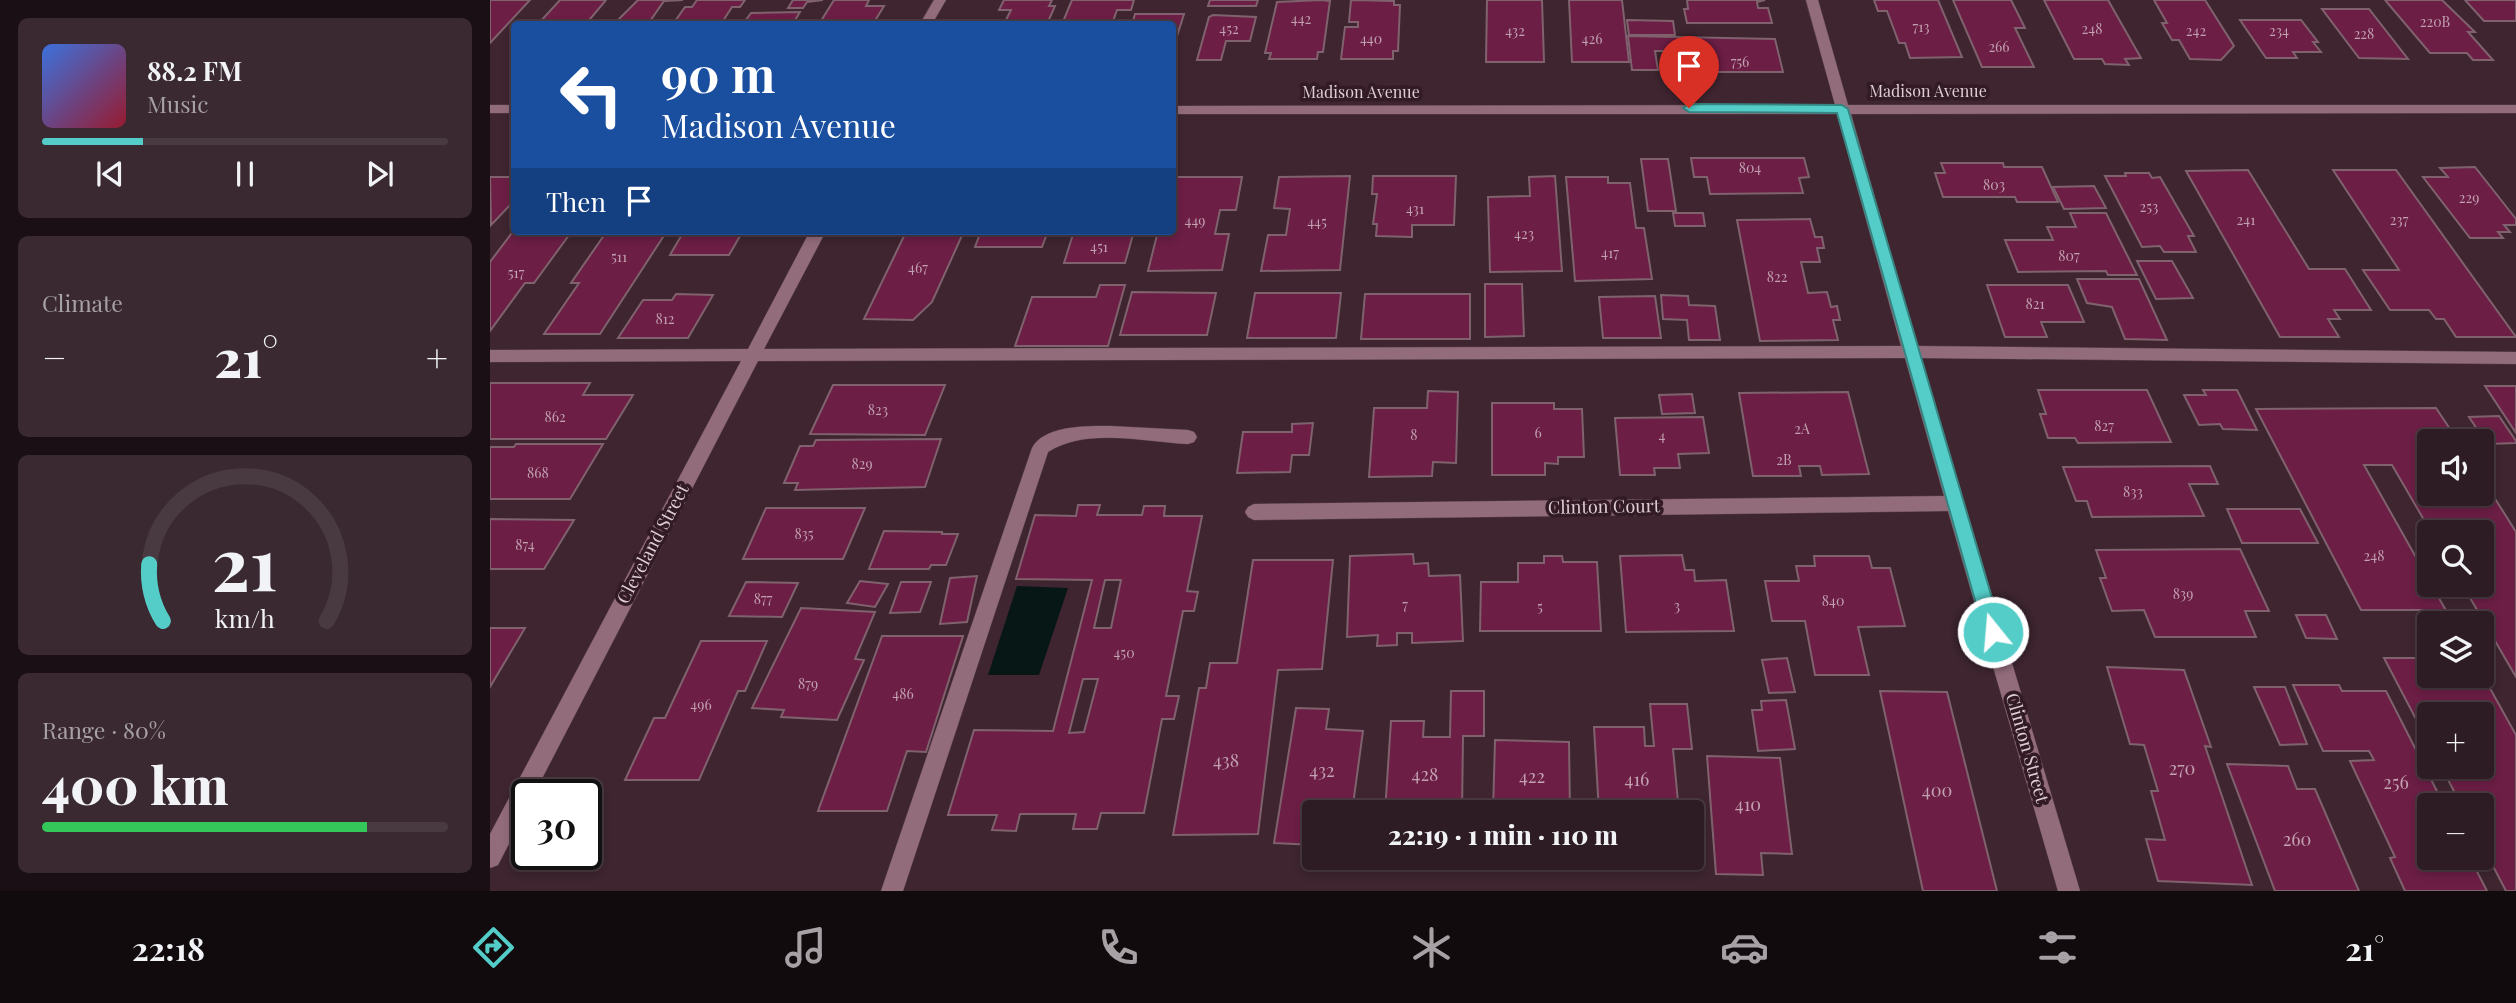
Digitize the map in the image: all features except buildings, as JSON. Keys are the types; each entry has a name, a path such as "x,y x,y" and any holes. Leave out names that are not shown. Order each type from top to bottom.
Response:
{"street":[{"path":"928,21 940,0"},
{"name":"Clinton Street","path":"1812,0 1954,503 2069,891"},
{"path":"490,109 511,109"},
{"name":"Madison Avenue","path":"1176,110 2516,109"},
{"name":"Cleveland Street","path":"490,858 816,235"},
{"path":"490,356 1911,352 2516,358"},
{"path":"892,891 1041,448 1048,441 1071,433 1188,437"},
{"name":"Clinton Court","path":"1254,512 1954,503"}],"shaded area":[{"path":"1017,586 1068,588 1039,675 988,675"}],"route":[{"path":"1689,108 1842,109 1993,632"}]}
